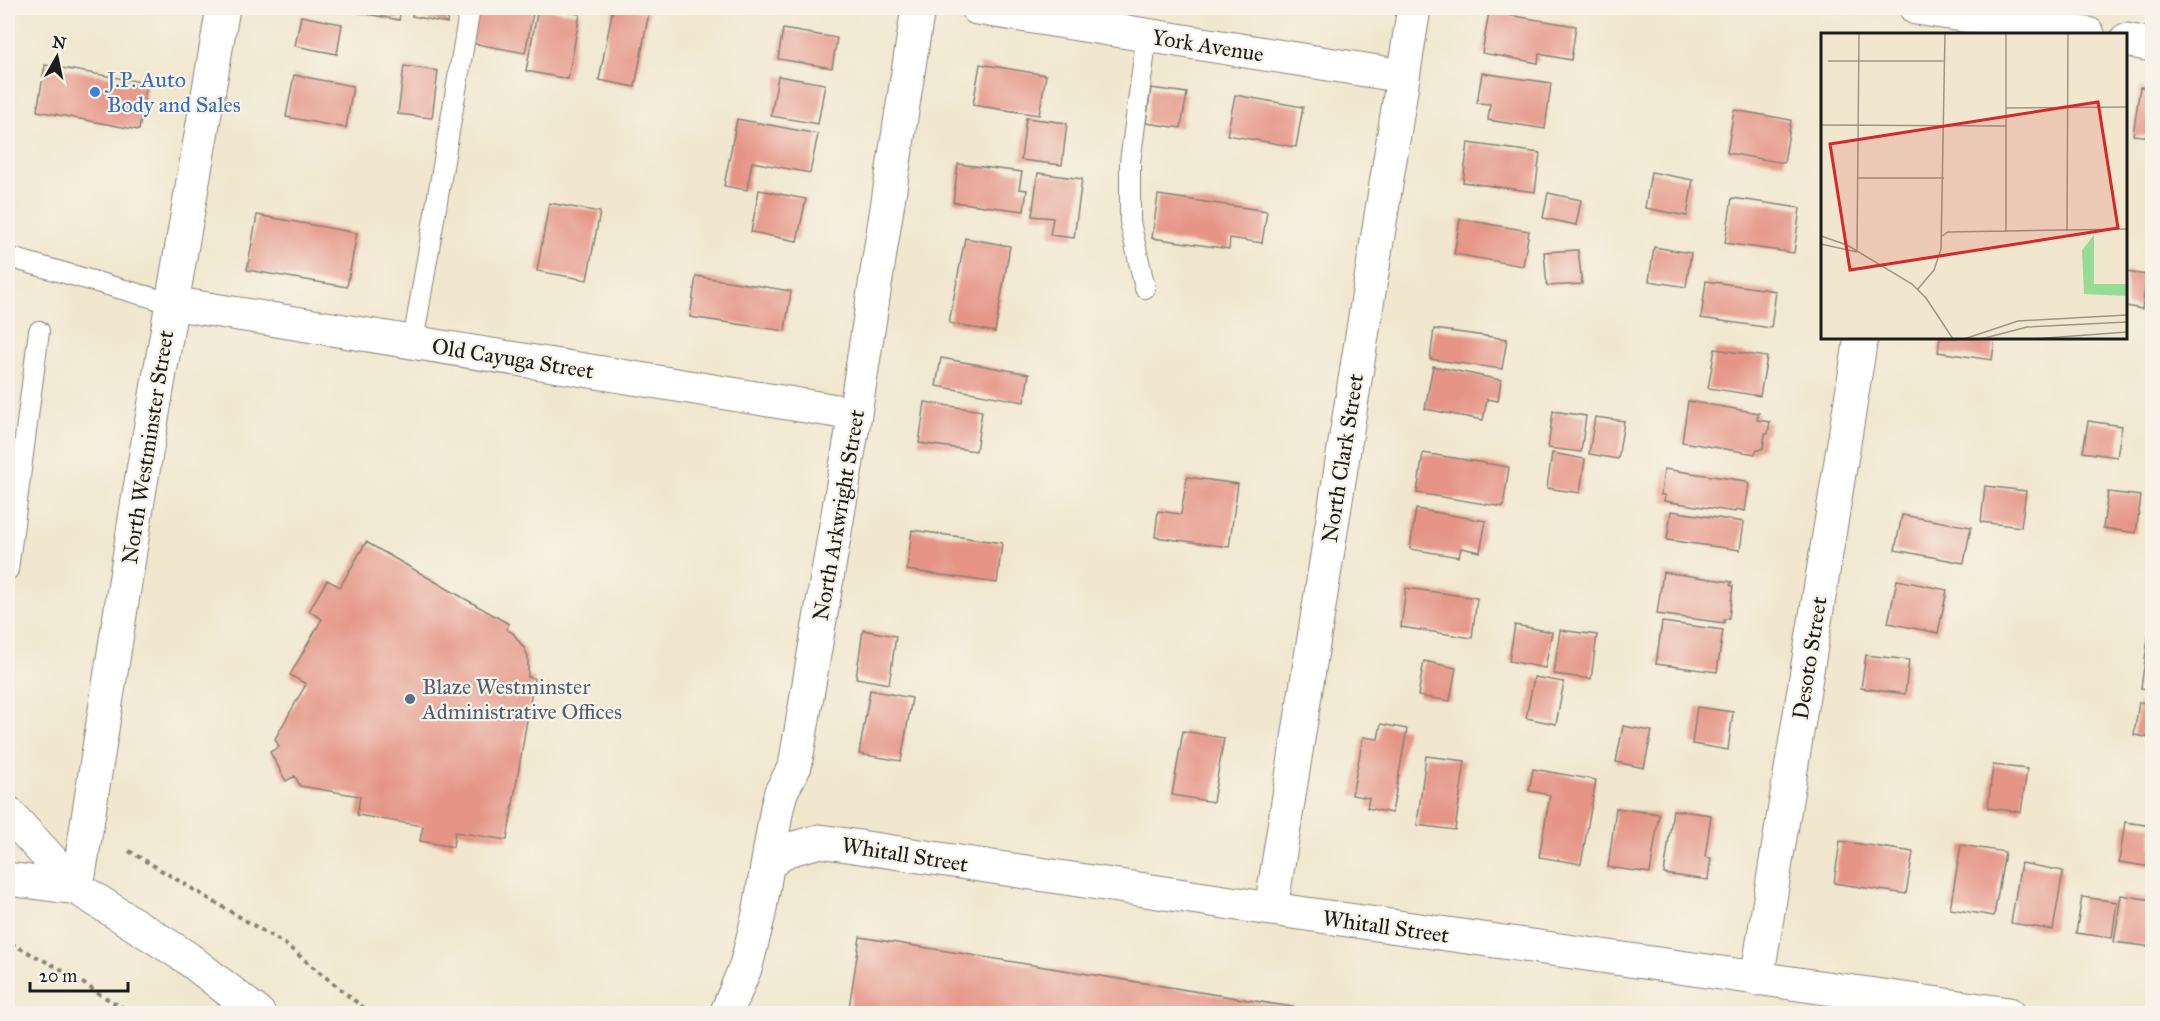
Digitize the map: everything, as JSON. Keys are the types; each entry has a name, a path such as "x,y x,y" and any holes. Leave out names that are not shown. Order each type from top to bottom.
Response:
{"street":[{"name":"North Westminster Street","path":"77,888 171,303 223,8"},
{"name":"North Arkwright Street","path":"726,1014 746,966 759,914 781,792 795,766 855,414 918,8"},
{"name":"York Avenue","path":"977,8 1403,76"},
{"name":"North Clark Street","path":"1271,909 1414,8"},
{"path":"1909,33 1915,8 2081,33"},
{"path":"2127,40 2152,45"},
{"name":"Old Cayuga Street","path":"171,303 855,414"},
{"name":"Desoto Street","path":"1757,978 1861,339"},
{"path":"9,814 77,888 186,957 259,1014"},
{"name":"Whitall Street","path":"768,864 787,850 820,841 1271,909 1997,1013"},
{"path":"8,879 77,888"}],"lane":[{"path":"413,342 470,8"},
{"path":"1145,288 1130,222 1130,162 1147,35"},
{"path":"8,257 171,303"},
{"path":"8,570 39,331"}],"path":[{"path":"129,851 285,944 371,1014"},
{"path":"8,935 12,944 66,972 134,1014"}],"building":[{"path":"336,8 401,8 399,20"},
{"path":"414,8 450,8 447,23 412,16"},
{"path":"477,8 534,8 525,53 471,43"},
{"path":"538,8 580,14 568,79 526,71"},
{"path":"613,8 649,12 635,87 599,80"},
{"path":"1489,12 1576,26 1571,60 1539,54 1538,63 1482,53"},
{"path":"301,16 342,24 337,54 295,46"},
{"path":"783,29 837,38 832,68 778,59"},
{"path":"980,64 1046,75 1039,115 973,105"},
{"path":"45,65 147,83 139,130 37,111"},
{"path":"404,66 438,71 432,118 398,114"},
{"path":"1482,73 1551,83 1545,129 1488,120 1490,104 1477,103"},
{"path":"294,75 353,86 346,128 286,117"},
{"path":"778,76 825,84 818,124 771,116"},
{"path":"2140,87 2152,89 2152,137 2133,135"},
{"path":"1151,88 1187,93 1181,128 1146,123"},
{"path":"1235,95 1303,107 1296,147 1227,135"},
{"path":"1734,110 1791,120 1784,163 1727,153"},
{"path":"1026,118 1067,123 1062,165 1021,160"},
{"path":"737,119 818,134 810,173 752,162 747,190 724,186"},
{"path":"1468,143 1540,153 1535,192 1463,182"},
{"path":"958,164 1022,172 1019,189 1027,190 1024,211 953,202"},
{"path":"1651,172 1693,180 1687,216 1645,208"},
{"path":"1038,173 1082,179 1074,238 1050,235 1053,218 1032,216"},
{"path":"759,190 806,199 797,241 751,232"},
{"path":"1548,193 1581,200 1576,225 1543,218"},
{"path":"1158,195 1267,211 1262,243 1230,238 1229,249 1152,238"},
{"path":"1732,198 1800,208 1794,253 1725,243"},
{"path":"549,203 600,212 587,280 537,271"},
{"path":"257,215 357,233 347,287 247,270"},
{"path":"1460,219 1529,231 1523,266 1454,254"},
{"path":"965,238 1010,246 995,332 949,323"},
{"path":"1654,247 1691,253 1686,287 1649,281"},
{"path":"1578,250 1582,284 1547,286 1544,252"},
{"path":"2127,272 2147,275 2142,309 2127,306"},
{"path":"696,276 791,291 785,331 690,317"},
{"path":"1706,281 1776,291 1771,328 1701,318"},
{"path":"1434,329 1507,339 1502,369 1430,359"},
{"path":"1940,339 1995,339 1992,360 1938,352"},
{"path":"1715,349 1767,357 1760,396 1708,388"},
{"path":"941,358 1029,374 1024,402 936,386"},
{"path":"1433,366 1501,380 1498,401 1487,399 1483,420 1425,409"},
{"path":"1688,401 1759,413 1757,420 1770,422 1763,448 1755,454 1682,442"},
{"path":"925,402 982,411 976,451 919,443"},
{"path":"1553,411 1586,416 1581,452 1548,448"},
{"path":"1595,417 1624,421 1618,459 1589,454"},
{"path":"2088,421 2122,426 2117,457 2083,452"},
{"path":"1423,453 1509,467 1503,507 1417,493"},
{"path":"1552,453 1585,459 1580,493 1547,488"},
{"path":"1664,469 1746,481 1749,485 1745,511 1736,509 1735,512 1664,501 1665,495 1661,495"},
{"path":"1187,477 1238,484 1229,547 1155,537 1158,511 1181,514"},
{"path":"1985,486 2026,491 2021,527 1981,522"},
{"path":"2108,492 2141,496 2136,533 2103,528"},
{"path":"1416,509 1486,521 1480,552 1461,548 1459,557 1410,549"},
{"path":"1671,511 1744,522 1740,550 1667,540"},
{"path":"1902,515 1971,527 1964,563 1895,550"},
{"path":"912,530 1002,543 997,583 907,570"},
{"path":"366,542 509,624 506,629 513,633 524,648 528,657 528,677 534,678 507,840 455,832 453,847 420,841 423,826 357,815 360,796 300,786 295,776 286,781 270,752 279,747 275,739 306,684 290,675 322,619 309,611 327,580 340,587"},
{"path":"1663,572 1732,582 1729,618 1724,620 1724,623 1657,614"},
{"path":"1897,580 1947,590 1938,633 1888,623"},
{"path":"1406,588 1477,598 1472,638 1401,627"},
{"path":"2150,592 2152,592 2152,610 2148,610"},
{"path":"1662,622 1723,630 1717,672 1656,664"},
{"path":"1515,625 1552,632 1545,668 1509,661"},
{"path":"2150,625 2152,626 2152,690 2141,688"},
{"path":"863,630 896,636 889,684 856,678"},
{"path":"1560,630 1597,635 1591,679 1554,674"},
{"path":"1866,655 1909,660 1905,694 1861,688"},
{"path":"1424,661 1456,668 1450,701 1418,696"},
{"path":"1534,677 1564,682 1556,724 1526,718"},
{"path":"870,690 912,698 901,761 859,754"},
{"path":"2139,702 2152,704 2152,738 2134,735"},
{"path":"1697,707 1733,712 1728,750 1692,744"},
{"path":"1381,724 1407,729 1392,813 1367,808 1369,798 1352,795 1363,737 1378,739"},
{"path":"1623,726 1652,731 1644,768 1616,762"},
{"path":"1183,731 1224,738 1213,802 1172,795"},
{"path":"1426,756 1465,761 1455,830 1417,825"},
{"path":"1993,765 2027,769 2021,812 1988,808"},
{"path":"1533,769 1596,780 1581,864 1539,857 1550,795 1529,791"},
{"path":"1616,808 1659,814 1650,873 1608,867"},
{"path":"1673,810 1711,815 1705,857 1711,858 1708,880 1664,874"},
{"path":"2125,822 2152,826 2152,867 2119,862"},
{"path":"1840,841 1913,852 1906,894 1834,883"},
{"path":"1961,845 2005,852 1994,916 1950,909"},
{"path":"2021,863 2063,871 2053,930 2011,923"},
{"path":"2121,895 2152,900 2152,947 2114,942"},
{"path":"2082,897 2117,902 2112,938 2076,933"},
{"path":"860,937 1323,1012 1323,1014 848,1014"}],"place":[{"name":"J.P. Auto Body and Sales","path":"95,92"},
{"name":"Blaze Westminster Administrative Offices","path":"410,699"}]}
